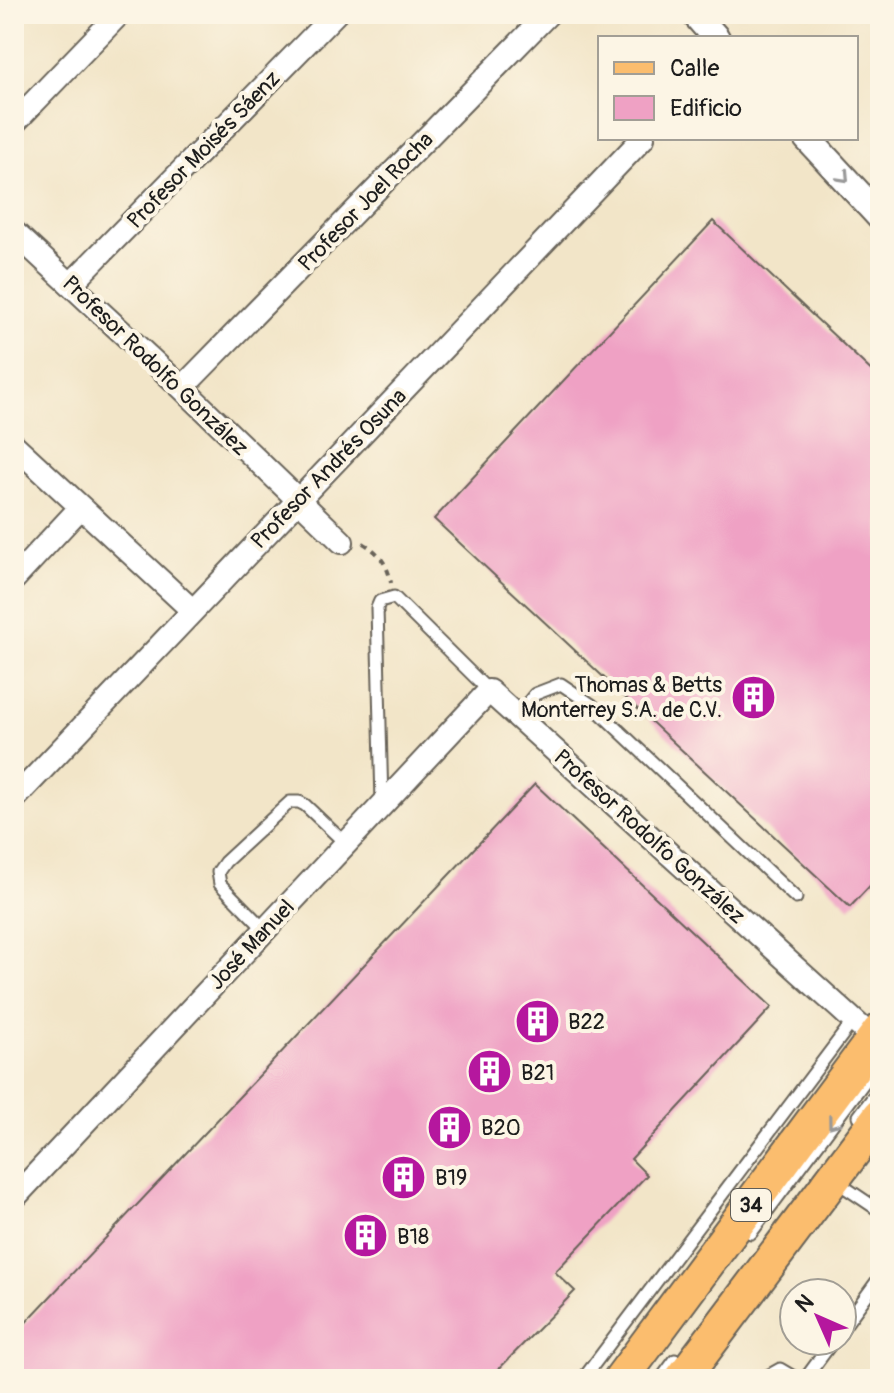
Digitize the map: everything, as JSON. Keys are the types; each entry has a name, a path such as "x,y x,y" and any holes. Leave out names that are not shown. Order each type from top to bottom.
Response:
{"main road":[{"name":"34","path":"621,1379 872,1038"},
{"name":"34","path":"681,1366 833,1179 866,1121"}],"street":[{"path":"14,123 119,14"},
{"name":"Profesor Moisés Sáenz","path":"71,284 335,14"},
{"name":"Profesor Joel Rocha","path":"182,388 548,14"},
{"path":"695,14 714,36"},
{"name":"Profesor Andrés Osuna","path":"14,799 641,140"},
{"path":"809,140 880,217"},
{"name":"Profesor Rodolfo González","path":"14,232 342,542"},
{"path":"14,445 192,610"},
{"path":"14,579 81,507"},
{"name":"Profesor Rodolfo González","path":"489,691 872,1038"},
{"name":"José Manuel","path":"14,1198 489,691"}],"lane":[{"path":"382,804 377,608 386,597 394,597"},
{"name":"Profesor Rodolfo González","path":"394,597 489,691"},
{"path":"517,716 535,694 561,684 592,705 796,898"},
{"path":"264,929 220,884 218,872 225,862 290,802 305,805 345,843"},
{"path":"744,1242 872,1038"},
{"path":"583,1379 872,1038"},
{"path":"866,1121 880,1088"},
{"path":"833,1179 880,1211"},
{"path":"858,1307 880,1277"},
{"path":"805,1379 821,1357"},
{"path":"661,1379 681,1366"},
{"path":"762,1379 780,1369 797,1379"}],"path":[{"path":"342,542 363,543 379,556 390,575 394,597"}],"building":[{"name":"Thomas & Betts Monterrey S.A. de C.V.","path":"713,221 880,379 880,875 850,907 434,519"},
{"path":"535,784 772,1007 631,1159 647,1175 555,1272 575,1291 489,1379 14,1379 14,1335"}],"place":[{"name":"Thomas & Betts Monterrey S.A. de C.V.","path":"753,697"},
{"name":"B22","path":"537,1021"},
{"name":"B21","path":"490,1072"},
{"name":"B20","path":"450,1127"},
{"name":"B19","path":"404,1177"},
{"name":"B18","path":"366,1236"}]}
